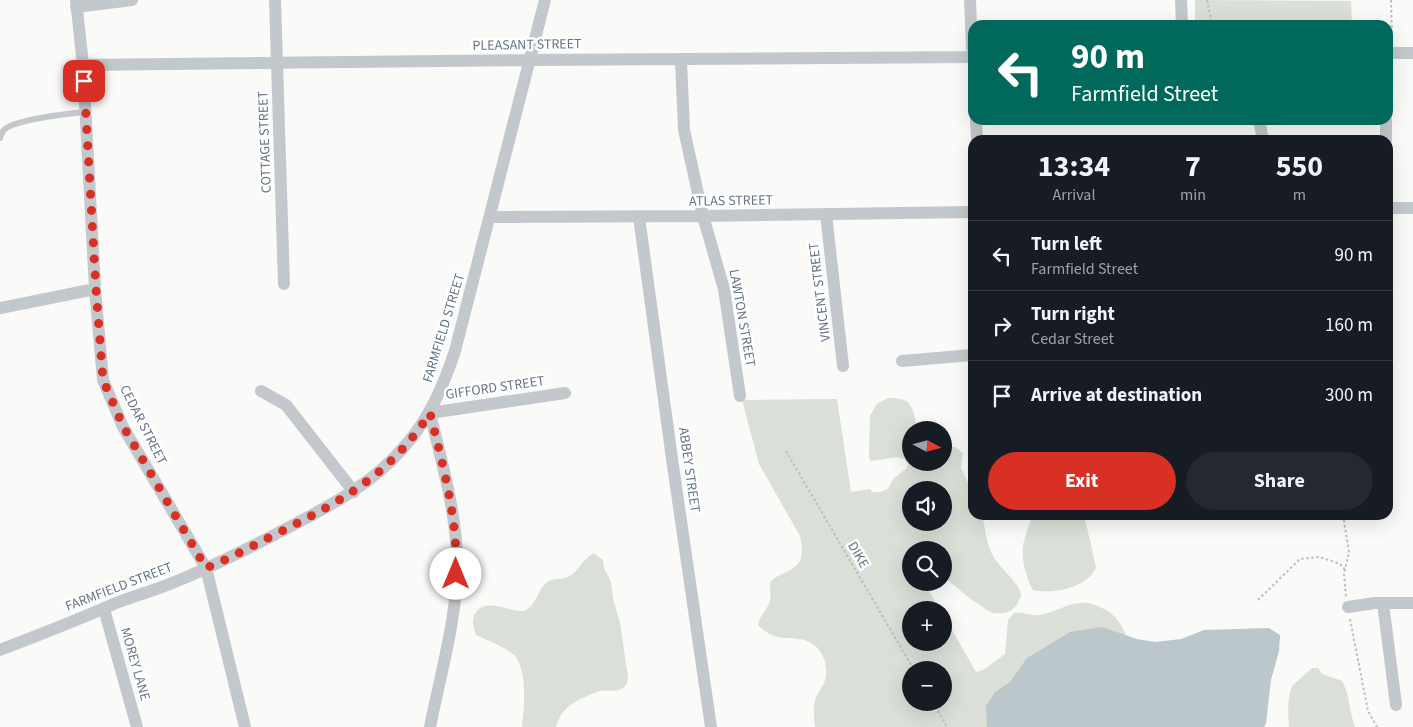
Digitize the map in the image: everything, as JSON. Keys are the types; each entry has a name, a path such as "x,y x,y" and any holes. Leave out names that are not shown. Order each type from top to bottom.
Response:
{"street":[{"path":"76,4 132,0"},
{"name":"COTTAGE STREET","path":"275,0 284,284"},
{"name":"FARMFIELD STREET","path":"0,650 228,559 329,507 354,492 403,449 430,413 440,393 455,351 545,0"},
{"path":"970,0 971,20"},
{"path":"1181,0 1182,20"},
{"name":"CEDAR STREET","path":"76,4 86,112 103,380 123,426 206,568 245,727"},
{"path":"1393,53 1413,53"},
{"name":"PLEASANT STREET","path":"82,65 968,57"},
{"name":"LAWTON STREET","path":"680,60 684,130 703,216 724,289 740,396"},
{"path":"1393,208 1413,208"},
{"name":"ATLAS STREET","path":"490,217 639,217 968,212"},
{"name":"VINCENT STREET","path":"826,214 843,366"},
{"name":"ABBEY STREET","path":"639,217 711,727"},
{"path":"0,308 96,289"},
{"path":"902,362 968,355"},
{"path":"261,391 286,406 354,492"},
{"name":"GIFFORD STREET","path":"430,413 565,393"},
{"path":"430,413 448,491 455,530 457,557 449,633 430,727"},
{"path":"1348,607 1383,603 1413,603"},
{"path":"1383,603 1396,705"},
{"name":"MOREY LANE","path":"104,610 137,727"}],"lane":[{"path":"0,138 3,131 13,125 41,118 86,112"}],"path":[{"path":"1207,0 1211,20"},
{"path":"1392,0 1392,20"},
{"name":"DIKE","path":"786,451 909,661"},
{"path":"1344,520 1349,548 1348,562 1345,570 1345,589 1368,711 1377,727"},
{"path":"1258,600 1300,559 1319,557 1341,565 1345,570"},
{"path":"938,711 947,727"}],"shaded area":[{"path":"1195,0 1351,1 1352,20 1195,20"},
{"path":"888,398 905,400 912,409 915,421 902,421 902,458 897,457 871,461 869,458 870,416 877,404"},
{"path":"837,399 851,492 870,489 872,492 880,492 888,489 893,479 903,471 952,471 952,447 963,453 961,468 968,483 968,520 983,520 991,552 1017,585 1021,594 1019,601 1013,609 1005,613 993,613 973,601 952,584 952,541 902,541 902,591 929,591 935,601 902,601 902,651 952,651 952,630 976,672 983,670 1005,654 1008,620 1014,613 1040,615 1070,605 1088,603 1102,608 1114,616 1123,628 1129,643 1133,678 1133,727 815,727 815,700 824,683 826,673 825,662 821,652 807,641 773,635 758,625 770,601 771,582 795,567 801,559 802,549 800,536 759,464 742,400"},
{"path":"1030,520 1085,520 1096,567 1086,580 1069,588 1050,591 1033,590 1023,560 1024,541"},
{"path":"594,553 603,560 604,568 611,582 613,599 620,623 628,678 626,685 617,690 597,692 572,704 561,715 556,727 522,727 524,689 518,661 506,649 476,635 473,625 475,613 483,607 489,606 526,610 533,604 541,588 547,582 569,576"},
{"path":"1102,627 1137,639 1155,642 1181,639 1204,630 1269,628 1280,635 1279,651 1271,680 1264,727 987,727 986,706 995,692 1010,682 1027,658 1070,632"},
{"path":"1312,668 1318,668 1322,674 1342,681 1347,692 1355,727 1289,727 1290,691 1292,686"}],"route":[{"path":"84,81 103,380 123,426 206,568 228,559 329,507 354,492 380,472 403,449 430,413 451,504 456,539 456,574"}]}
